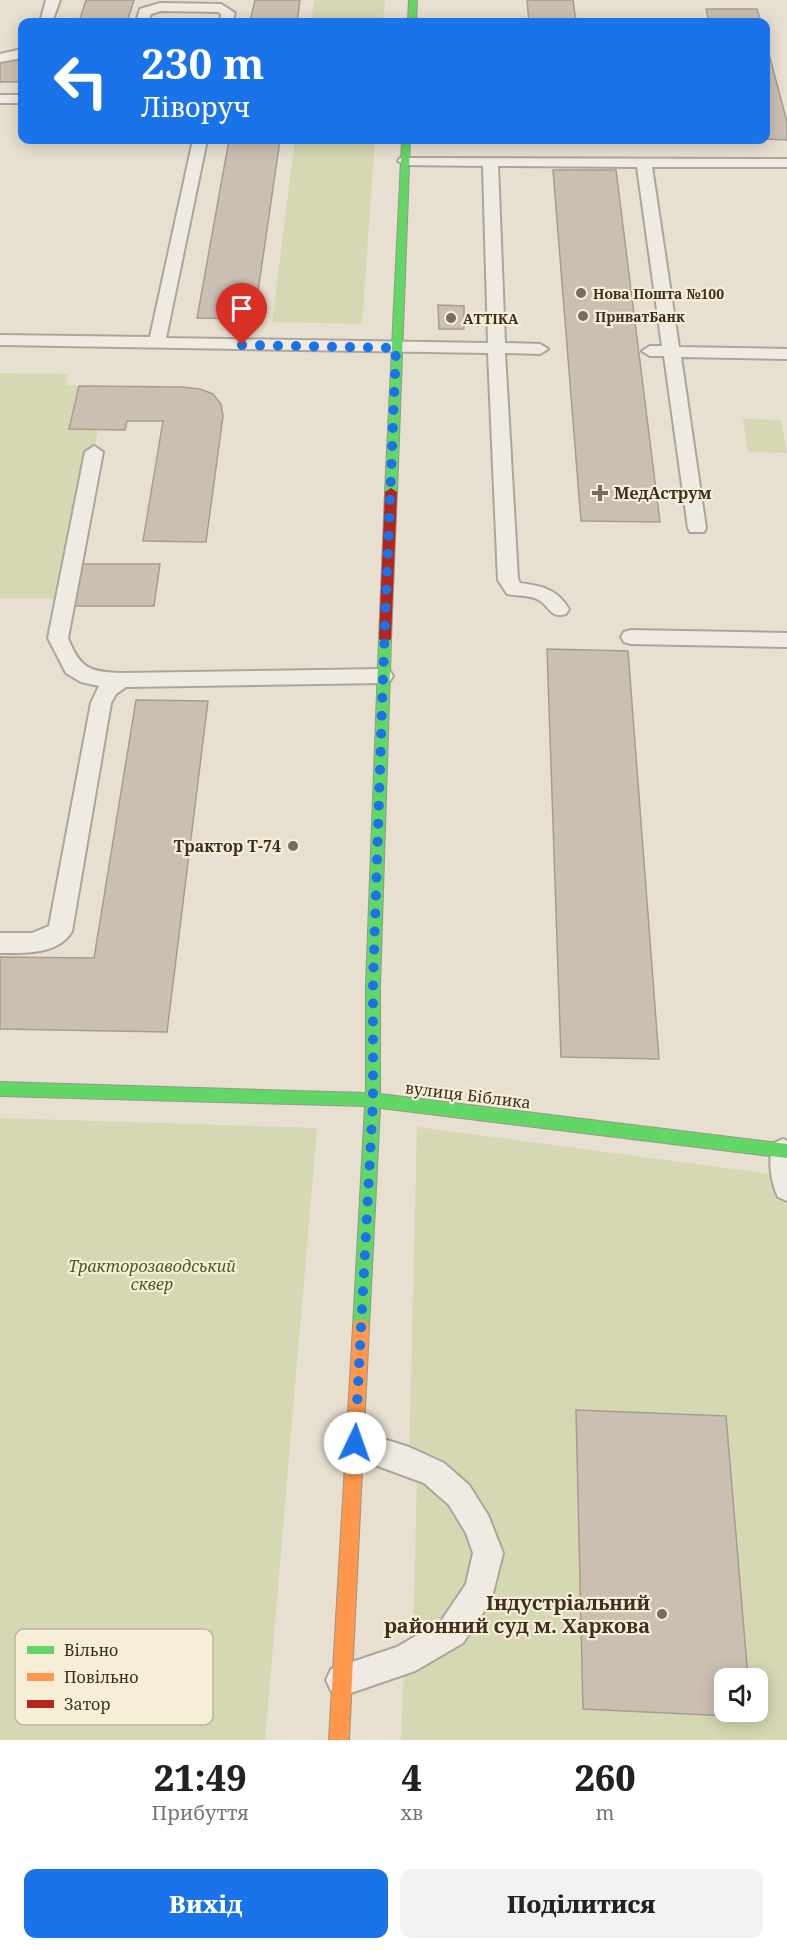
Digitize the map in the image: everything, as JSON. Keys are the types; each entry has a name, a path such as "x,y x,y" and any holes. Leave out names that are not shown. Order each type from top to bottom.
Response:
{"street":[{"path":"412,18 413,0"},
{"path":"339,1740 373,1100 373,985 383,676 406,144"},
{"name":"вулиця Біблика","path":"0,1089 373,1100 785,1151"}],"lane":[{"path":"47,18 53,0"},
{"path":"143,18 145,12 160,7 221,8 228,13 227,18"},
{"path":"0,58 10,58 18,55"},
{"path":"0,99 18,99"},
{"path":"157,343 199,144"},
{"path":"405,160 787,163"},
{"path":"490,161 496,349 508,580 514,589 535,590 547,594 559,609"},
{"path":"644,162 697,528"},
{"path":"0,340 540,349"},
{"path":"650,351 787,354"},
{"path":"94,452 58,638 64,657 72,668 83,675 102,680 383,676"},
{"path":"631,637 787,640"},
{"path":"0,943 34,944 50,940 60,931 101,703 108,689 122,680"},
{"path":"785,1151 787,1189"},
{"path":"342,1680 404,1660 452,1632 480,1590 488,1553 478,1525 459,1496 434,1473 408,1461 355,1443"}],"green space":[{"path":"314,0 385,0 383,18 312,18"},
{"path":"294,144 375,144 362,324 272,322"},
{"path":"0,373 68,374 66,385 79,386 70,429 98,430 64,599 0,598"},
{"path":"743,419 781,420 787,453 748,452"},
{"name":"Тракторозаводський сквер","path":"0,1118 317,1128 265,1740 0,1740"},
{"path":"417,1127 787,1176 787,1740 401,1740 404,1660 480,1590 478,1525 409,1461"},
{"path":"417,1475 450,1500 468,1528 476,1553 468,1585 442,1624 413,1641"}],"building":[{"path":"86,0 134,0 128,18 80,18"},
{"path":"255,0 300,0 298,18 251,18"},
{"path":"527,0 573,0 575,18 529,18"},
{"path":"706,9 757,9 760,18 708,18"},
{"path":"0,58 18,59 18,82 0,82"},
{"path":"770,58 787,122 787,140 770,139"},
{"path":"228,144 279,144 254,319 197,318"},
{"path":"553,170 616,170 660,522 581,521"},
{"name":"АТТІКА","path":"438,305 464,306 464,329 439,329"},
{"path":"79,386 182,387 200,389 213,394 221,404 223,416 206,542 143,541 163,421 127,421 125,430 69,429"},
{"path":"80,564 160,564 154,606 72,606"},
{"path":"547,649 628,651 659,1059 561,1057"},
{"path":"136,700 208,701 167,1032 0,1029 0,957 94,958"},
{"name":"Індустріальний районний суд м. Харкова","path":"576,1410 726,1416 747,1668 714,1668 714,1715 583,1709"}],"traffic: fast":[{"path":"412,18 413,0"},
{"path":"391,492 406,144"},
{"path":"361,1327 373,1100 373,985 385,639"},
{"path":"0,1089 373,1100 787,1151"}],"traffic: slow":[{"path":"339,1740 361,1327"}],"traffic: jam":[{"path":"385,639 391,492"}],"place":[{"name":"Нова Пошта №100","path":"581,293"},
{"name":"ПриватБанк","path":"583,316"},
{"name":"АТТІКА","path":"451,318"},
{"name":"МедАструм","path":"600,493"},
{"name":"Трактор Т-74","path":"293,846"},
{"name":"Індустріальний районний суд м. Харкова","path":"662,1614"}],"route":[{"path":"242,345 396,348 373,985 373,1100 355,1443"}]}
